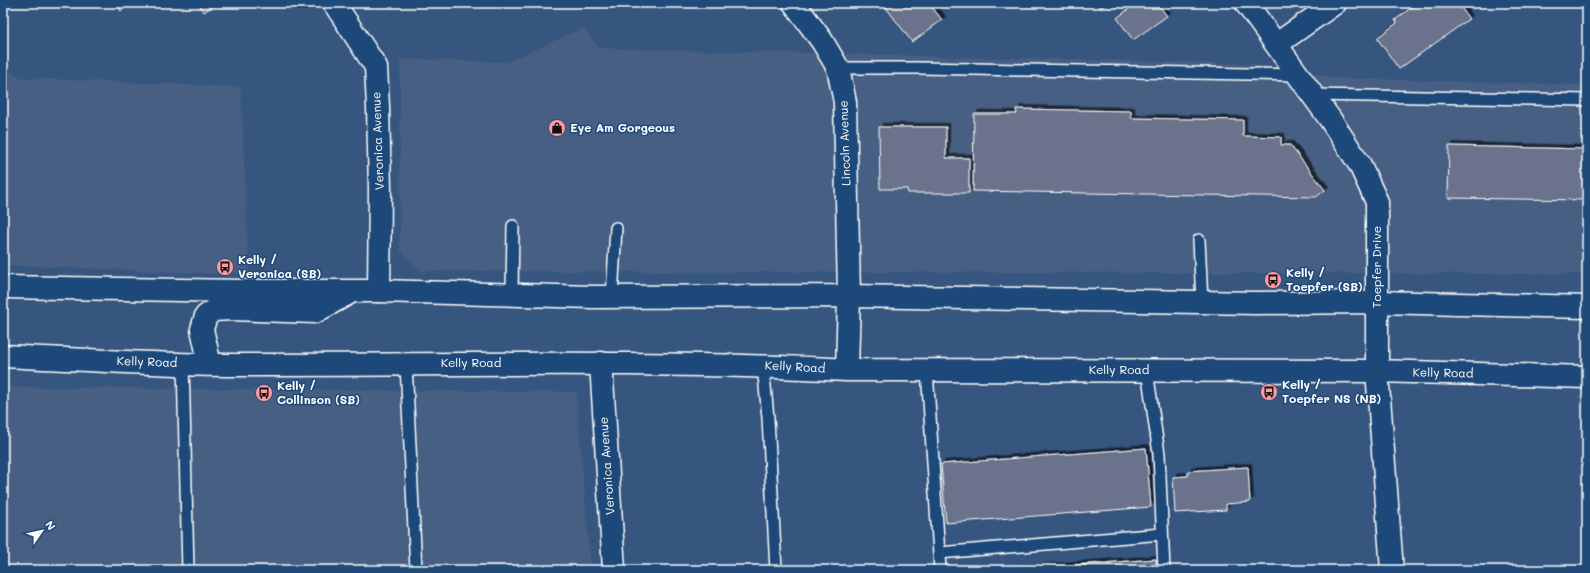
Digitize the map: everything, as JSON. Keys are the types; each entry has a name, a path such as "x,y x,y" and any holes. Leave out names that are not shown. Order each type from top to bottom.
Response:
{"street":[{"name":"Veronica Avenue","path":"334,3 376,67 380,183 378,291"},
{"name":"Lincoln Avenue","path":"794,3 822,41 838,68 845,102 848,296 847,370"},
{"name":"Toepfer Drive","path":"1246,3 1313,95 1360,166 1377,202 1377,371 1392,570"},
{"path":"1276,44 1335,3"},
{"path":"3,287 240,291 378,291 612,297 848,296 1202,302 1378,302 1587,307"},
{"path":"210,365 202,329 206,316 214,310 231,309 315,312 352,291"},
{"name":"Kelly Road","path":"3,356 265,366 601,363 763,365 847,370 1377,371 1587,376"},
{"name":"Veronica Avenue","path":"601,363 614,570"}],"lane":[{"path":"838,68 1299,75"},
{"path":"1313,95 1587,100"},
{"path":"512,294 513,226"},
{"path":"612,297 616,228"},
{"path":"1199,240 1202,302"},
{"path":"183,363 188,570"},
{"path":"406,364 407,414 416,570"},
{"path":"763,365 768,418 776,570"},
{"path":"927,370 940,570"},
{"path":"1147,370 1158,454 1164,570"},
{"path":"939,553 1162,534"}],"shaded area":[{"path":"583,28 599,48 1252,64 1338,78 1587,85 1587,274 420,271 400,250 400,59 506,62"},
{"path":"3,67 22,78 241,87 249,275 3,265"},
{"path":"3,387 576,392 591,570 3,570"}],"building":[{"path":"115,3 132,3 121,11"},
{"path":"198,3 217,3 204,12"},
{"path":"887,3 929,3 942,20 912,42 884,5"},
{"path":"1097,3 1108,3 1101,8"},
{"path":"1136,3 1157,3 1167,16 1133,40 1117,18"},
{"path":"1417,3 1420,6 1424,3 1428,8 1434,3 1458,3 1469,19 1399,69 1377,38 1397,23 1395,20"},
{"path":"1016,109 1131,111 1131,118 1243,120 1243,136 1281,137 1281,145 1290,145 1325,190 1316,197 973,191 974,114 1017,114"},
{"path":"879,127 946,127 946,158 969,158 969,193 908,193 907,189 880,189"},
{"path":"1581,132 1587,132 1587,148 1581,139"},
{"path":"1449,146 1587,149 1587,200 1448,198"},
{"path":"1146,448 1151,507 946,523 941,464"},
{"path":"1248,467 1250,502 1226,504 1226,510 1175,513 1173,477 1188,476 1188,471"},
{"path":"1156,559 1156,570 1007,570"}],"place":[{"name":"Eye Am Gorgeous","path":"557,128"},
{"name":"Kelly / Veronica (SB)","path":"225,267"},
{"name":"Kelly / Toepfer (SB)","path":"1273,280"},
{"name":"Kelly / Toepfer NS (NB)","path":"1269,392"},
{"name":"Kelly / Collinson (SB)","path":"264,393"}]}
